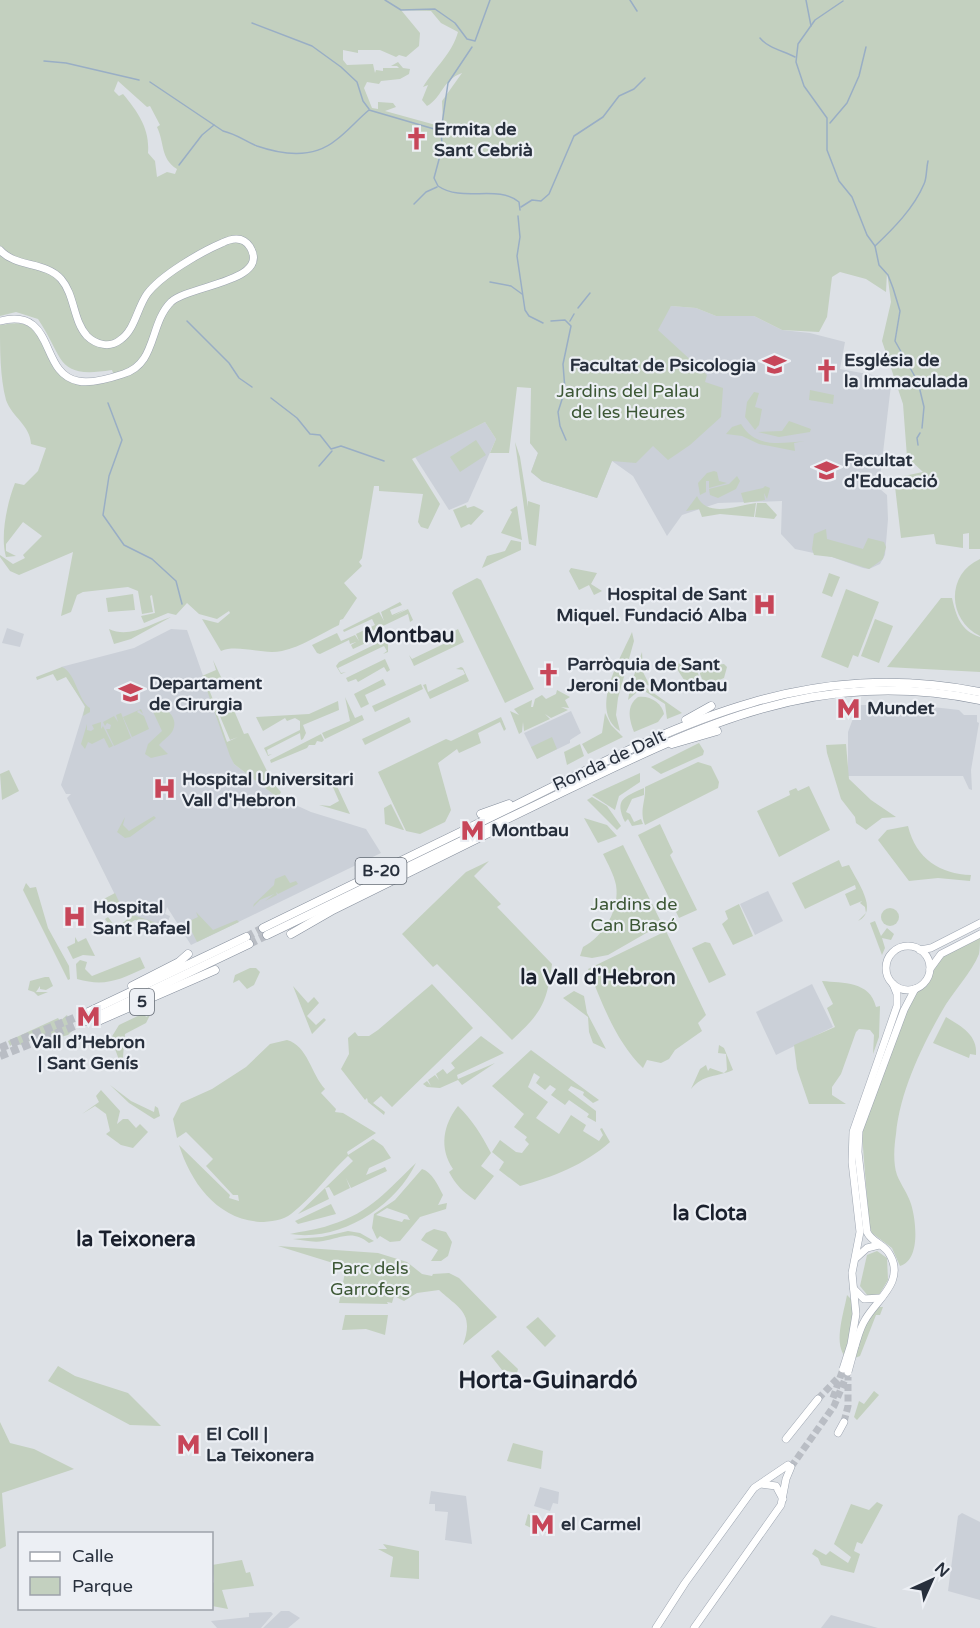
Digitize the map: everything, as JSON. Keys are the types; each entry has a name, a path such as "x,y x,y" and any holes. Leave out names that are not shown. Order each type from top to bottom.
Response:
{"highway":[{"name":"Ronda de Dalt","path":"980,691 898,682 822,686 753,700 662,734 265,932 655,747 724,718 813,696 900,691 980,700"},
{"path":"662,734 711,706"},
{"path":"655,747 717,730"},
{"path":"481,814 544,791"},
{"path":"291,934 331,911 484,837 538,804"},
{"path":"85,1017 248,940"},
{"path":"85,1017 179,962 188,954"},
{"name":"5","path":"85,1017 214,970"}],"main road":[{"path":"0,320 17,319 30,322 40,333 57,366 75,380 86,382 121,375 137,367 146,357 162,315 175,299 193,289 240,277 250,269 253,256 249,246 239,239 230,240 154,286 143,301 129,332 120,341 112,344 96,343 86,335 65,285 51,272 9,258"},
{"path":"0,250 19,267"},
{"path":"0,257 19,267 51,272"},
{"path":"853,1345 856,1314 853,1286 860,1232 852,1149 853,1132 856,1115 897,1006 897,994 887,971 891,954 906,947 920,950 931,948 980,923"},
{"path":"893,984 903,990 915,989 925,983 930,969 940,954 980,934"},
{"path":"920,950 927,957 930,969"},
{"path":"845,1370 864,1320 890,1287 894,1270 889,1253 870,1239 866,1228 858,1152 859,1131 906,1003 915,989"},
{"path":"855,1260 867,1248 879,1245"},
{"path":"853,1286 864,1299 874,1300 883,1297"},
{"path":"786,1439 818,1398"},
{"path":"838,1434 844,1422"},
{"path":"656,1628 727,1523 758,1484 790,1466 783,1500 759,1539 694,1628"},
{"path":"758,1484 773,1485 783,1500"},
{"path":"661,1619 662,1628"}],"shaded area":[{"path":"671,306 696,308 716,316 754,316 782,330 810,333 845,342 840,369 884,377 891,385 880,478 880,489 887,495 888,519 885,555 880,564 869,569 863,568 832,557 795,549 781,534 782,501 718,503 682,515 667,536 633,476 612,461 597,498 542,481 531,472 538,453 530,443"},
{"path":"485,422 496,439 468,502 449,510 415,457"},
{"path":"7,628 24,634 20,647 2,643"},
{"name":"Hospital Universitari Vall d'Hebron","path":"171,629 187,630 234,764 278,798 281,795 289,802 311,812 366,829 381,853 191,945 167,907 165,914 170,916 166,926 124,913 67,798 71,794 66,794 61,785 85,707 61,667 134,648"},
{"path":"858,705 915,705 959,710 964,715 977,715 979,723 971,770 972,790 969,789 963,776 848,776 848,732"},
{"path":"571,711 581,733 570,740 570,743 537,759 524,733"},
{"path":"768,891 783,921 755,935 740,904"},
{"path":"812,984 833,1027 776,1055 756,1012"},
{"path":"540,1487 559,1492 558,1504 553,1503 550,1511 534,1506"},
{"path":"431,1491 466,1496 472,1544 445,1540 448,1512 435,1511 435,1504 429,1504"},
{"path":"962,1513 980,1522 980,1600 948,1591 958,1516"},
{"path":"281,1611 289,1611 300,1618 288,1628 263,1628"},
{"path":"271,1612 273,1614 261,1628 217,1628 211,1621 249,1617 249,1613"},
{"path":"831,1615 878,1628 821,1628"}],"green space":[{"name":"Jardins del Palau de les Heures","path":"0,0 980,0 980,549 969,549 969,533 963,534 963,548 936,544 934,534 901,538 894,478 923,472 907,457 903,404 882,341 891,302 887,272 886,292 866,279 840,272 832,277 827,317 819,332 782,330 754,316 716,316 696,308 671,306 658,330 707,375 705,382 723,388 721,417 690,445 668,460 653,446 636,463 612,461 597,498 542,481 531,472 538,453 530,443 531,388 517,387 509,453 490,453 496,439 485,422 412,459 440,504 428,529 421,527 418,522 423,494 379,491 379,486 374,486 362,558 359,562 362,566 344,583 357,598 340,620 339,625 304,643 274,652 235,649 221,651 202,619 218,623 230,613 229,611 217,619 199,614 187,603 176,615 168,613 144,623 141,616 155,613 152,595 150,596 153,612 142,614 138,591 128,587 83,592 77,595 71,612 61,616 73,552 19,575 10,571 0,557 0,555 13,564 25,558 23,555 42,536 23,522 6,544 6,551 16,556 6,557 5,520 15,483 24,485 38,471 46,448 31,444 28,432 6,400 1,373 0,325 20,323 31,328 61,374 75,384 85,385 115,379 112,370 80,371 64,363 38,319 16,312 0,316","holes":["401,10 431,11 441,23 458,32 447,54 423,87 428,85 422,100 427,106 450,80 462,73 442,101 443,127 385,111 396,107 393,103 378,102 378,109 372,108 364,88 367,82 379,84 381,81 400,79 409,74 410,69 403,68 398,62 391,66 399,68 383,68 383,71 376,70 375,73 373,64 347,65 343,60 343,50 358,53 358,50 380,50 396,57 399,55 406,57 419,46 420,33","118,81 147,107 150,106 160,125 157,127 165,155 177,169 175,174 167,172 157,177 155,161 148,153 147,136 142,121 123,94 119,96 114,91"]},
{"path":"810,390 834,395 833,404 809,400"},
{"path":"754,392 759,393 755,407 762,409 759,425 755,430 745,417 747,402"},
{"path":"789,421 811,429 810,432 779,437 758,432 782,431"},
{"path":"741,424 747,432 762,441 779,443 805,441 794,443 795,451 759,444 742,436 726,434 732,427"},
{"path":"476,440 486,455 460,472 450,457"},
{"path":"515,442 520,457 528,507 528,501 540,505 536,546 529,544"},
{"path":"717,472 719,481 727,483 709,488 709,481 706,481 706,492 700,495 698,483 707,473"},
{"path":"737,476 740,481 736,489 718,498 710,495 709,489 729,484"},
{"path":"765,486 770,488 767,499 764,493 765,500 744,503 741,493"},
{"path":"697,496 702,503 715,509 756,503 754,517 720,514 702,517 699,509 686,511"},
{"path":"757,503 766,503 777,515 774,519 755,517"},
{"path":"466,505 467,508 474,506 484,511 471,525 461,528 453,510"},
{"path":"517,506 522,540 501,533 512,512 510,510"},
{"path":"826,529 827,539 863,549 868,538 884,542 886,547 883,559 869,569 832,557 814,555 812,549 814,534"},
{"path":"511,540 521,542 521,550 482,568 487,556 505,551"},
{"path":"980,559 980,636 969,629 961,619 955,597 956,586 961,575"},
{"path":"571,568 597,573 591,584 602,591 594,595 589,585 579,590 569,571"},
{"path":"829,573 840,577 832,597 822,593"},
{"path":"477,578 481,580 534,689 505,703 452,593"},
{"path":"846,589 879,602 858,657 853,655 848,668 821,657"},
{"path":"133,594 135,610 108,612 106,598"},
{"path":"941,598 952,598 960,622 968,631 980,637 980,672 887,667"},
{"path":"400,602 402,605 390,610 392,615 408,609 413,620 410,622 408,614 362,636 367,634 368,642 353,649 351,645 356,642 350,644 349,640 320,654 312,645 337,633 341,641 355,635 359,641 356,634 375,625 372,619 344,632 343,630 379,612 384,621 381,612"},
{"path":"171,617 131,639 114,644 109,629 117,632 133,631"},
{"path":"875,619 893,626 879,663 861,656"},
{"path":"458,629 464,642 414,666 409,655 412,659 454,639 449,634"},
{"path":"632,632 634,641 618,698 616,715 620,731 611,722 607,710 607,697 615,669"},
{"path":"388,638 388,652 383,654 387,651 384,646 338,668 341,673 346,672 341,674 336,666 339,662"},
{"path":"642,652 643,672 650,686 642,683 631,684"},
{"path":"385,659 390,670 387,672 384,667 358,682 356,679 348,682 346,678"},
{"path":"213,660 229,694 224,685 214,684 210,692 216,707 231,700 234,706 217,714 227,742 238,737 230,740 219,714 233,708 244,734 248,733 273,783 281,792 278,798 234,764 230,756 202,676 216,670"},
{"path":"672,663 695,665 703,687 687,690 688,686 677,669 674,671"},
{"path":"724,664 727,667 724,678 705,686 700,667"},
{"path":"62,667 71,675 90,708 90,712 83,716 85,706 66,677 57,681 53,674 37,680 36,677"},
{"path":"463,668 469,681 430,699 423,685 426,684 428,692 465,674 463,670 456,669"},
{"path":"383,679 386,685 365,695 369,704 361,708 354,694"},
{"path":"421,684 423,689 375,712 372,706"},
{"path":"642,685 682,713 667,719 665,704 646,692 636,693 628,700 630,689"},
{"path":"557,690 570,697 565,700 569,708 561,707 568,710 551,718 545,714 550,719 524,731 523,722 522,732 519,734 510,711 519,715 514,709 532,700 531,707 533,707 535,699 542,695 546,699 556,694"},
{"path":"345,697 355,718 362,715 364,720 325,739 322,733 350,721"},
{"path":"638,697 647,697 655,701 661,706 664,714 658,722 634,732 630,709"},
{"path":"338,701 339,710 303,725 306,733 303,739 301,740 300,733 267,750 268,755 272,754 268,756 264,748 300,730 300,721 295,718 287,721 285,718 258,734 263,731 256,717 309,714"},
{"path":"149,703 164,708 174,720 172,732 159,745 168,754 151,758 145,754 148,744 162,731"},
{"path":"141,709 143,714 139,710 137,712 144,716 149,729 132,737 123,717"},
{"path":"121,713 131,738 114,746 106,729 110,729 111,725 107,723 105,726 103,722 114,716 118,722 116,715"},
{"path":"605,713 611,725 623,737 588,754 582,744 602,733"},
{"path":"409,717 411,722 365,745 362,739"},
{"path":"501,717 506,729 504,731 500,722 478,733 481,743 459,753 457,749 438,763 451,810 445,822 420,834 406,831 378,772 446,739 451,741"},
{"path":"101,722 101,729 103,726 113,746 109,748 104,738 92,744 88,742 85,749 81,744 87,724 87,730 91,731 94,729 92,725"},
{"path":"321,734 324,740 322,742 317,741 315,745 309,745 307,748 271,763 270,760"},
{"path":"552,737 557,749 537,759 531,747"},
{"path":"699,743 704,751 703,755 661,774 651,767"},
{"path":"580,744 584,756 567,765 564,752"},
{"path":"846,744 849,779 871,800 896,817 882,818 866,830 856,823 855,817 841,799 826,745"},
{"path":"698,762 711,766 719,782 718,788 645,825 643,810 645,787"},
{"path":"9,770 19,791 2,800 0,774"},
{"path":"640,773 640,782 619,796 615,810 592,795"},
{"path":"336,784 350,814 319,805 330,806 339,801 332,785"},
{"path":"809,786 830,830 779,857 757,811 790,795 789,791 796,788 798,791"},
{"path":"644,788 644,795 632,799 626,812 630,814 634,822 641,819 643,824 632,826 628,819 625,822 621,804 626,797"},
{"path":"592,797 607,806 621,826 617,830 587,800"},
{"path":"391,804 404,830 385,824 384,808"},
{"path":"154,816 156,818 130,837 125,838 117,832 125,817 123,825 129,831"},
{"path":"584,818 607,825 617,836 598,843"},
{"path":"660,824 673,852 670,855 697,910 679,918 638,835"},
{"path":"908,826 923,856 949,872 971,875 970,881 938,878 909,881 878,840 887,830"},
{"name":"Jardins de Can Brasó","path":"623,845 662,924 608,955 592,958 580,956 583,947 604,929 613,912 617,894 616,885 603,854"},
{"path":"839,860 842,867 849,865 861,887 867,903 866,912 865,907 860,903 862,901 850,906 845,894 856,889 855,885 805,909 792,883"},
{"path":"489,861 474,876 501,904 497,907 552,964 548,989 541,1007 512,1040 437,964 433,967 402,934 466,872"},
{"path":"285,875 290,883 296,881 298,884 278,894 276,892 277,895 265,901 274,894 260,900 253,907 274,885 275,879"},
{"path":"26,883 30,888 36,887 48,928 69,966 70,979 68,980 23,890"},
{"path":"115,893 121,906 105,914 98,902"},
{"path":"739,904 753,936 733,945 722,924 728,919 725,911"},
{"path":"890,908 896,911 899,917 896,923 890,926 884,923 881,917 884,911"},
{"path":"196,912 213,930 237,920 239,922 197,942 187,922 198,917"},
{"path":"133,915 166,926 168,931 135,920 115,933 105,919 108,917 116,928"},
{"path":"875,921 881,936 887,928 894,934 891,940 882,938 885,948 882,955 870,923"},
{"path":"666,931 706,1015 698,1023 702,1031 675,1050 669,1059 661,1063 647,1060 643,1068 633,1058 617,1034 588,969"},
{"path":"980,936 979,954 976,961 946,1004 919,1055 898,1118 895,1165 897,1175 911,1204 915,1229 911,1256 900,1266 892,1248 872,1233 869,1224 862,1135 870,1102 915,992 929,981 940,957"},
{"path":"75,937 78,942 86,938 95,956 83,955 73,959 67,947 75,943"},
{"path":"705,942 710,943 726,975 709,983 692,948"},
{"path":"140,957 145,968 119,979 96,982 77,979 76,964 80,960 87,962 85,969 92,976"},
{"path":"250,968 256,968 260,972 254,985 247,989 239,980 233,983 235,975"},
{"path":"49,977 53,986 46,990 40,989 40,986 36,992 48,992 38,996 28,990 30,981"},
{"path":"822,981 847,983 862,988 868,992 876,1007 880,1006 879,1037 873,1054 874,1035 870,1030 859,1029 841,1074 832,1087 832,1095 846,1104 809,1104 797,1069 794,1045 835,1027 827,1008 833,1004"},
{"path":"432,984 473,1028 392,1107 381,1096 373,1103 385,1112 384,1115 368,1102 367,1098 365,1100 341,1069 349,1054 348,1038 355,1032 358,1036 369,1036"},
{"path":"293,986 308,1003 314,997 319,1003 307,1016 316,1025 324,1018 326,1020 312,1034"},
{"path":"574,991 584,996 587,1013 606,1049 593,1043 589,1032 588,1017 563,998"},
{"path":"144,1013 146,1017 150,1015 146,1023 125,1034 122,1068 111,1038 119,1025"},
{"path":"67,1015 73,1030 68,1035 57,1038 55,1035 39,1041 37,1038 20,1045 17,1040 10,1046 8,1041 58,1018 60,1021"},
{"path":"946,1017 963,1028 971,1037 976,1048 976,1055 970,1054 969,1058 933,1043"},
{"path":"481,1036 504,1053 457,1075 458,1079 495,1063 462,1085 458,1080 440,1088 427,1087 423,1084 427,1081 431,1086 428,1080 435,1075 439,1080 436,1074 443,1069 447,1074 455,1068 451,1063"},
{"path":"287,1040 294,1043 305,1054 325,1089 321,1093 336,1109 335,1112 343,1113 376,1133 347,1152 348,1155 373,1139 383,1146 391,1158 369,1168 366,1175 385,1167 387,1171 351,1188 346,1178 350,1188 334,1196 329,1187 325,1188 329,1199 298,1214 353,1161 348,1156 307,1200 288,1216 260,1222 231,1214 208,1197 191,1173 179,1145 230,1195 229,1198 239,1201 238,1195 233,1195 206,1166 213,1159 186,1132 177,1138 173,1119 181,1103 212,1089 246,1067 270,1044"},
{"path":"719,1045 724,1048 733,1070 724,1073 727,1070 726,1054 718,1053"},
{"path":"531,1050 599,1100 593,1103 583,1095 584,1092 571,1086 568,1090 596,1111 596,1122 587,1117 589,1114 569,1100 565,1105 551,1095 556,1089 550,1085 545,1090 536,1083 540,1077 534,1073 528,1087 548,1102 536,1118 559,1134 571,1115 586,1125 583,1131 599,1141 603,1135 600,1129 602,1128 610,1142 590,1157 568,1169 520,1186 499,1170 504,1162 492,1152 500,1140 516,1152 522,1153 529,1144 525,1140 527,1137 514,1127 524,1114 492,1086"},
{"path":"706,1065 708,1071 710,1068 724,1073 706,1078 691,1089 700,1069"},
{"path":"110,1085 131,1101 154,1112 155,1106 160,1116 154,1119 129,1103"},
{"path":"101,1090 120,1111 117,1124 123,1119 128,1119 136,1128 140,1124 148,1132 133,1148 121,1145 106,1134 110,1131 106,1114 95,1106 82,1114 99,1102 96,1096"},
{"path":"458,1106 476,1128 491,1153 481,1166 494,1176 475,1200 460,1188 449,1172 453,1169 444,1145 446,1129"},
{"path":"416,1163 407,1179 394,1194 364,1218 346,1227 328,1232 309,1235 290,1234 325,1227 357,1214 378,1199"},
{"path":"422,1169 432,1176 443,1195 438,1205 447,1203 446,1209 420,1217 400,1241 390,1242 380,1236 377,1239 372,1228 374,1214 395,1200","holes":["387,1208 407,1215 410,1220 404,1219 402,1222 376,1215"]},
{"path":"331,1204 336,1214 298,1224 295,1221"},
{"path":"434,1229 446,1232 452,1242 448,1256 441,1261 431,1261 438,1250 421,1240 426,1233"},
{"path":"348,1231 360,1233 374,1241 369,1243 352,1235 319,1242 293,1239 322,1237"},
{"name":"Parc dels Garrofers","path":"278,1246 378,1253 407,1262 422,1274 432,1276 449,1273 459,1278 497,1317 463,1345 466,1318 463,1312 439,1290 417,1293 404,1301 394,1296 392,1303 387,1302 388,1304 339,1303 346,1267"},
{"path":"877,1251 887,1258 888,1280 879,1295 868,1296 860,1286 867,1255"},
{"path":"847,1295 854,1307 854,1315 844,1355 841,1349 840,1334"},
{"path":"877,1307 883,1307 880,1315 876,1315 860,1356 855,1358 865,1323"},
{"path":"345,1315 388,1315 385,1335 366,1329 342,1330"},
{"path":"538,1317 556,1336 545,1347 526,1327"},
{"path":"498,1350 518,1369 517,1373 502,1370 491,1356"},
{"path":"58,1366 75,1376 128,1393 161,1426 130,1425 48,1381"},
{"path":"874,1391 879,1395 857,1420 854,1417 859,1401 864,1404"},
{"path":"0,1422 10,1443 34,1449 74,1469 2,1493 6,1546 0,1549"},
{"path":"513,1443 543,1451 541,1469 507,1461"},
{"path":"877,1502 883,1505 862,1544 857,1542 854,1551 860,1554 854,1573 821,1565 818,1558 812,1554 815,1549 826,1555 830,1551 848,1563 851,1557 834,1544 851,1504 869,1510"},
{"path":"528,1514 550,1526 551,1532 542,1533 525,1525"},
{"path":"383,1544 419,1551 419,1579 390,1577 393,1557 378,1549 387,1549"},
{"path":"242,1560 246,1573 250,1572 254,1586 222,1590 228,1609 213,1606 213,1565"}],"waterway":[{"path":"385,0 401,10 435,9 455,23 467,39 475,41 490,0"},
{"path":"630,0 637,11"},
{"path":"806,0 811,26"},
{"path":"843,1 815,20 798,44 796,62 804,86 827,118 827,150 839,181 852,197 867,235 875,246 879,265 888,275 893,288 900,311 895,341 918,382 924,407 922,428"},
{"path":"252,23 312,46 341,67 357,82 363,101 369,109"},
{"path":"760,38 772,47 795,57"},
{"path":"442,144 441,131 448,83 472,47"},
{"path":"830,123 847,103 859,76 866,47"},
{"path":"44,61 66,63 139,80"},
{"path":"521,207 532,200 541,201 549,194 574,136 603,117 619,96 634,89 645,78"},
{"path":"150,82 223,131 277,152 308,153 327,146 369,110 441,131"},
{"path":"179,165 202,135 214,125"},
{"path":"441,152 434,178 438,186 458,193 501,194 519,202 520,210"},
{"path":"875,246 909,210 920,193 925,182 928,161"},
{"path":"414,204 426,192 437,187"},
{"path":"518,216 520,237 517,256 525,310 529,316 543,323"},
{"path":"490,282 511,286 522,294"},
{"path":"578,308 590,293"},
{"path":"570,321 574,314"},
{"path":"551,321 565,320 571,326 563,364 565,390 558,412 560,426 566,440"},
{"path":"187,321 229,363 239,378 252,387"},
{"path":"271,398 297,418 310,434 320,435 331,449 341,446 384,461"},
{"path":"108,403 122,440 109,476 103,515 124,545 152,559 176,581 182,604"},
{"path":"918,445 917,438 920,433"},
{"path":"319,466 332,451"}],"tunnel":[{"path":"246,937 263,928"},
{"path":"249,944 267,935"},
{"path":"0,1048 84,1014"},
{"path":"0,1056 87,1021"},
{"path":"833,1398 843,1369"},
{"path":"791,1467 834,1406 848,1372"},
{"path":"844,1422 848,1406 848,1377"},
{"path":"818,1399 837,1379"}],"place":[{"name":"Ermita de Sant Cebrià","path":"416,139"},
{"name":"Facultat de Psicologia","path":"774,365"},
{"name":"Església de la Immaculada","path":"826,370"},
{"name":"Facultat d'Educació","path":"826,470"},
{"name":"Hospital de Sant Miquel. Fundació Alba","path":"765,604"},
{"name":"Parròquia de Sant Jeroni de Montbau","path":"549,674"},
{"name":"Departament de Cirurgia","path":"131,693"},
{"name":"Mundet","path":"849,708"},
{"name":"Hospital Universitari Vall d'Hebron","path":"164,789"},
{"name":"Montbau","path":"473,830"},
{"name":"Hospital Sant Rafael","path":"75,917"},
{"name":"Vall d’Hebron | Sant Genís","path":"88,1016"},
{"name":"El Coll | La Teixonera","path":"188,1444"},
{"name":"el Carmel","path":"543,1524"}],"district":[{"name":"Montbau","path":"409,635"},
{"name":"la Vall d'Hebron","path":"598,977"},
{"name":"la Clota","path":"710,1213"},
{"name":"la Teixonera","path":"136,1239"},
{"name":"Horta-Guinardó","path":"548,1380"}]}
